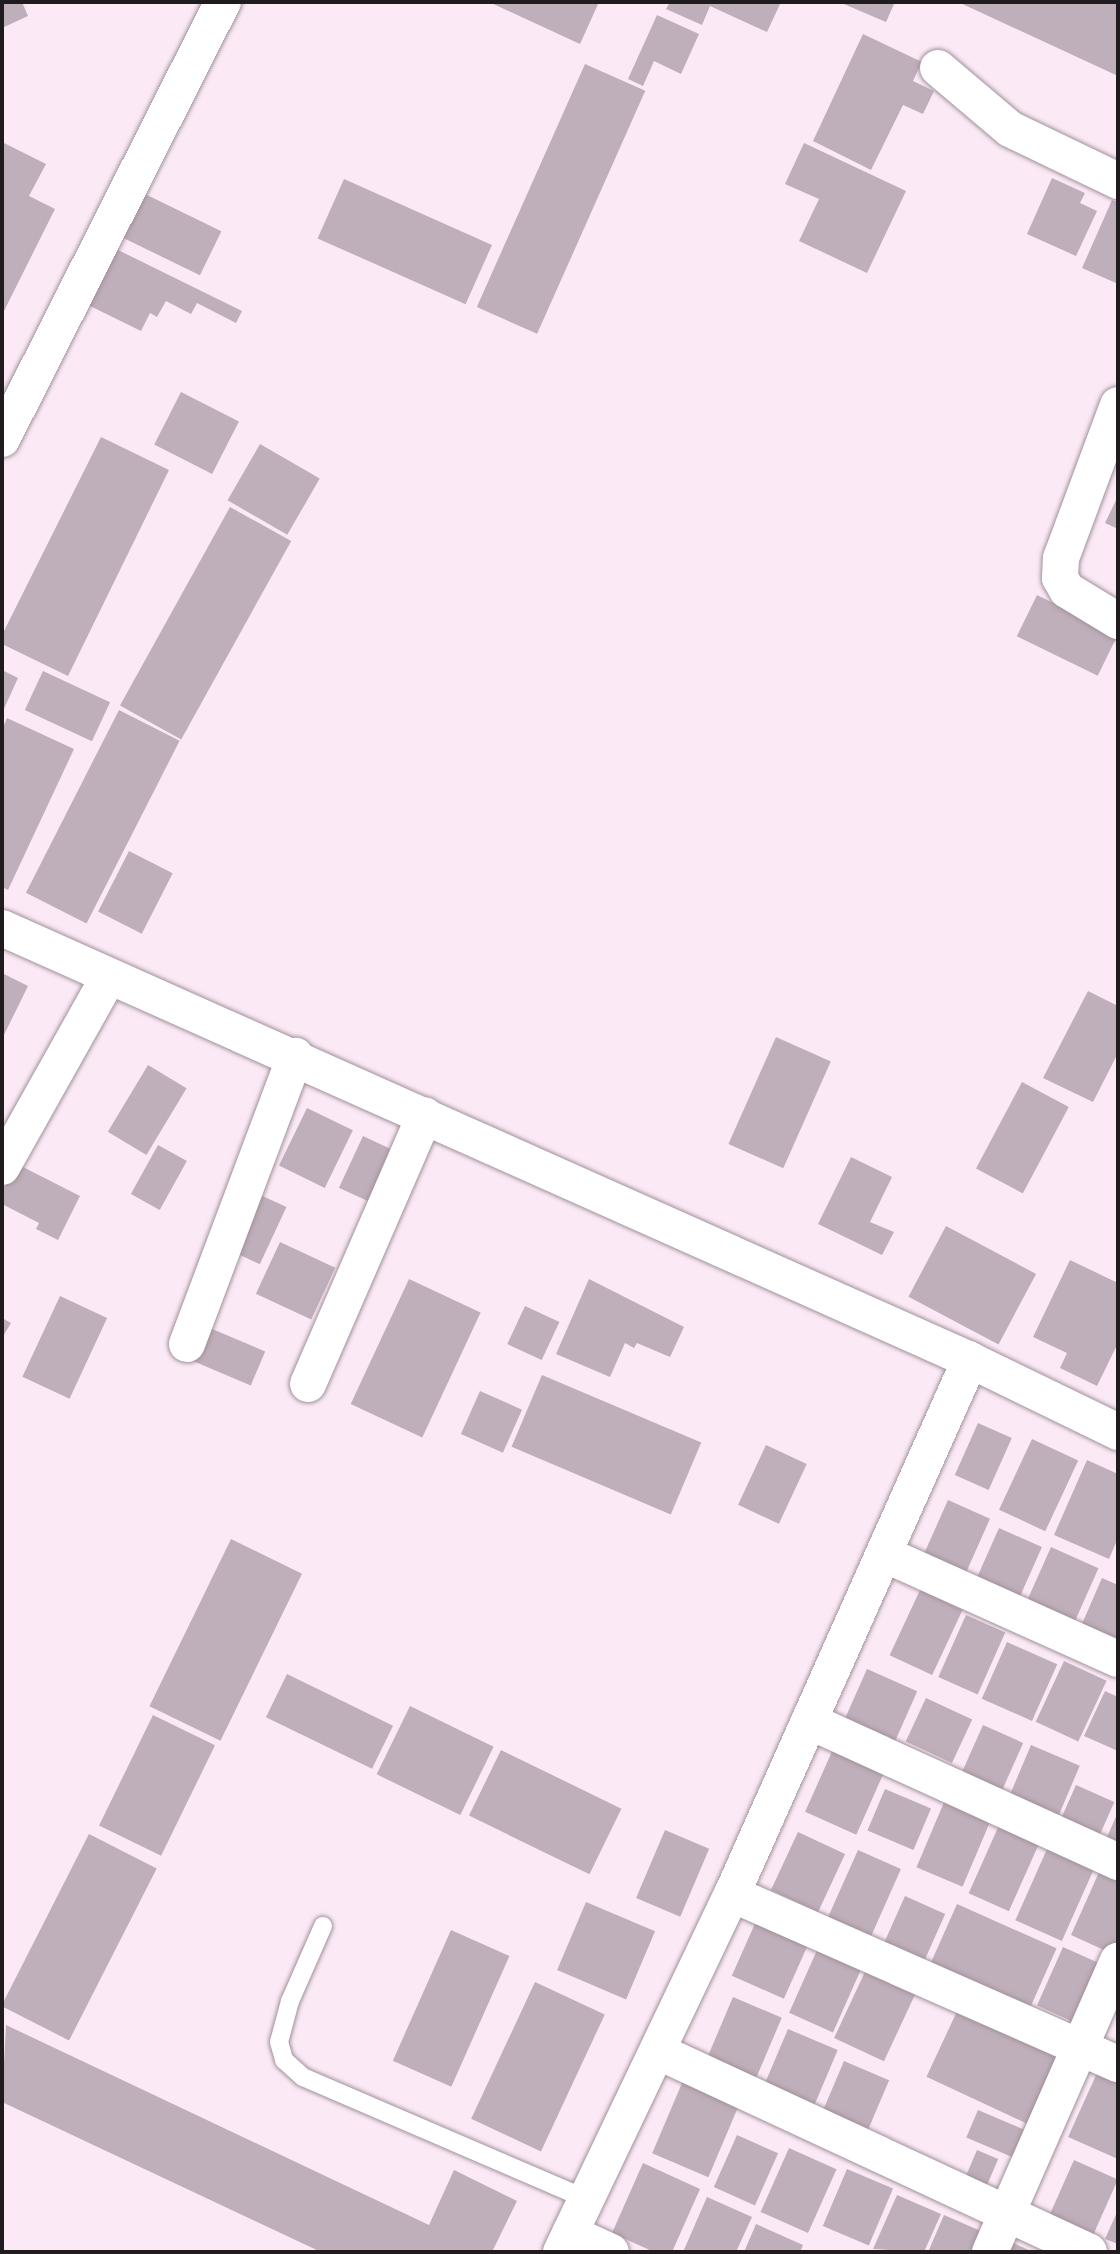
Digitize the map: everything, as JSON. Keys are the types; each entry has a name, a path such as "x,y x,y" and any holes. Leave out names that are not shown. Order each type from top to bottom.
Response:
{"street":[{"path":"2,439 209,9"},
{"path":"938,68 1010,129 1118,181"},
{"path":"1118,405 1061,558 1060,578 1067,590 1118,621"},
{"path":"2,928 108,978 295,1056 1116,1424"},
{"path":"2,1167 108,978"},
{"path":"187,1344 295,1056"},
{"path":"308,1384 425,1115"},
{"path":"611,2252 565,2242 659,2052 732,1894 970,1360"},
{"path":"884,1554 1118,1659"},
{"path":"809,1721 1118,1862"},
{"path":"732,1894 1118,2064"},
{"path":"990,2252 1118,1961"},
{"path":"659,2052 1089,2252"}],"lane":[{"path":"323,1926 290,2001 279,2042 284,2060 303,2077 586,2199"}],"building":[{"path":"2,2 22,2 28,16 2,28"},
{"path":"489,2 599,2 580,44"},
{"path":"670,2 781,2 767,32 710,6 702,25 666,9"},
{"path":"839,2 895,2 886,22"},
{"path":"958,2 1118,2 1118,76"},
{"path":"657,15 699,34 681,74 654,61 643,86 628,79"},
{"path":"863,34 922,62 913,81 934,91 923,114 903,105 871,170 813,141"},
{"path":"585,64 645,91 537,334 477,307"},
{"path":"2,142 46,164 29,196 55,209 2,315"},
{"path":"804,143 906,191 867,273 799,241 819,199 785,184"},
{"path":"1052,178 1085,193 1080,203 1097,211 1076,256 1027,234"},
{"path":"344,179 492,245 466,304 318,238"},
{"path":"145,194 221,231 200,275 124,238"},
{"path":"1112,200 1118,202 1118,284 1082,268"},
{"path":"112,247 242,311 236,323 197,303 191,314 166,301 157,317 150,313 141,331 84,303"},
{"path":"181,392 239,422 212,474 154,445"},
{"path":"101,437 169,470 68,676 2,644 2,635"},
{"path":"260,444 320,478 287,535 227,500"},
{"path":"1118,496 1118,529 1105,523"},
{"path":"230,507 291,541 181,739 120,706"},
{"path":"1037,595 1118,634 1098,676 1017,636"},
{"path":"2,670 18,678 2,713"},
{"path":"43,671 110,702 92,741 25,710"},
{"path":"119,710 180,741 87,924 26,893"},
{"path":"7,718 74,749 8,890 2,887 2,730"},
{"path":"129,851 173,873 142,934 98,912"},
{"path":"2,973 28,986 2,1039"},
{"path":"1088,991 1118,1006 1118,1053 1093,1102 1043,1078"},
{"path":"776,1037 831,1061 783,1168 728,1144"},
{"path":"148,1065 187,1088 146,1155 108,1132"},
{"path":"1022,1082 1069,1107 1023,1193 976,1169"},
{"path":"307,1108 353,1130 325,1188 279,1166"},
{"path":"363,1136 402,1154 378,1206 339,1188"},
{"path":"158,1145 187,1161 160,1210 131,1194"},
{"path":"851,1157 892,1177 870,1222 894,1232 882,1255 818,1224"},
{"path":"17,1164 80,1196 58,1240 36,1229 39,1223 2,1204 2,1192"},
{"path":"252,1191 286,1207 260,1264 225,1248"},
{"path":"946,1226 1036,1274 999,1345 908,1297"},
{"path":"280,1242 335,1268 311,1319 256,1294"},
{"path":"1070,1260 1118,1283 1118,1343 1097,1386 1060,1368 1067,1353 1033,1337"},
{"path":"409,1279 481,1312 422,1437 351,1404"},
{"path":"589,1279 684,1327 670,1357 637,1343 634,1348 625,1343 610,1377 556,1354"},
{"path":"60,1296 107,1318 70,1399 22,1377"},
{"path":"525,1306 559,1322 542,1360 507,1344"},
{"path":"2,1318 11,1323 2,1338"},
{"path":"198,1323 265,1352 251,1386 184,1357"},
{"path":"542,1375 701,1443 671,1514 512,1447"},
{"path":"480,1391 522,1410 503,1453 461,1434"},
{"path":"978,1423 1012,1438 989,1490 955,1475"},
{"path":"1032,1439 1078,1461 1045,1531 999,1510"},
{"path":"766,1445 807,1464 779,1524 738,1505"},
{"path":"1087,1460 1118,1474 1118,1538 1109,1559 1054,1535"},
{"path":"948,1500 990,1519 963,1579 921,1560"},
{"path":"999,1528 1042,1547 1016,1605 973,1586"},
{"path":"231,1539 302,1574 220,1741 149,1706"},
{"path":"1051,1547 1099,1568 1072,1628 1024,1607"},
{"path":"1102,1578 1118,1585 1118,1650 1078,1633"},
{"path":"920,1590 963,1610 932,1675 890,1655"},
{"path":"966,1615 1005,1632 978,1695 938,1677"},
{"path":"1007,1642 1057,1664 1032,1721 982,1699"},
{"path":"1064,1661 1107,1681 1078,1742 1036,1722"},
{"path":"867,1669 917,1691 891,1751 841,1728"},
{"path":"287,1674 393,1726 372,1769 266,1717"},
{"path":"1105,1691 1118,1697 1118,1751 1084,1736"},
{"path":"926,1698 972,1720 952,1763 906,1742"},
{"path":"410,1706 494,1747 460,1815 377,1774"},
{"path":"153,1715 215,1745 161,1856 99,1826"},
{"path":"983,1725 1023,1743 1001,1793 961,1775"},
{"path":"1031,1745 1080,1766 1055,1824 1006,1803"},
{"path":"834,1747 885,1770 856,1835 805,1812"},
{"path":"501,1750 621,1809 589,1874 469,1816"},
{"path":"1076,1785 1114,1802 1096,1844 1057,1827"},
{"path":"885,1789 931,1809 913,1850 867,1830"},
{"path":"945,1800 991,1820 963,1887 916,1867"},
{"path":"1118,1812 1118,1851 1104,1844"},
{"path":"1000,1823 1040,1841 1009,1911 969,1893"},
{"path":"665,1830 709,1849 680,1917 636,1898"},
{"path":"798,1832 845,1854 818,1912 771,1890"},
{"path":"89,1834 157,1869 69,2040 2,2005"},
{"path":"1047,1849 1094,1870 1062,1941 1015,1920"},
{"path":"858,1850 901,1869 871,1937 828,1918"},
{"path":"1100,1870 1118,1878 1117,1956 1071,1935"},
{"path":"905,1896 945,1914 923,1963 883,1945"},
{"path":"586,1902 655,1931 626,1999 557,1970"},
{"path":"957,1904 1057,1948 1029,2010 930,1965"},
{"path":"757,1919 809,1942 784,1999 732,1976"},
{"path":"451,1930 509,1956 451,2087 393,2061"},
{"path":"1063,1947 1108,1967 1082,2025 1037,2005"},
{"path":"818,1948 862,1968 833,2032 789,2013"},
{"path":"870,1961 920,1984 884,2061 834,2038"},
{"path":"535,1982 605,2015 541,2151 471,2119"},
{"path":"733,1997 782,2018 756,2078 707,2058"},
{"path":"959,2007 1066,2057 1033,2127 926,2077"},
{"path":"6,2025 429,2225 454,2170 517,2201 492,2252 321,2252 2,2102"},
{"path":"788,2029 838,2050 813,2107 764,2086"},
{"path":"844,2061 889,2080 868,2129 823,2110"},
{"path":"1097,2073 1118,2082 1118,2159 1068,2137"},
{"path":"685,2076 741,2100 708,2177 652,2153"},
{"path":"978,2110 1027,2131 1015,2158 966,2138"},
{"path":"737,2135 778,2153 755,2205 714,2187"},
{"path":"789,2148 837,2169 808,2233 761,2212"},
{"path":"977,2150 998,2159 986,2187 965,2178"},
{"path":"1074,2160 1118,2180 1093,2235 1049,2216"},
{"path":"643,2163 700,2189 672,2252 654,2252 612,2233"},
{"path":"847,2169 893,2189 869,2246 823,2226"},
{"path":"897,2195 941,2214 924,2252 873,2249"},
{"path":"707,2197 752,2217 736,2252 683,2252"},
{"path":"1118,2210 1118,2244 1105,2239"},
{"path":"944,2215 990,2235 983,2252 928,2252"},
{"path":"756,2224 803,2245 800,2252 744,2252"},
{"path":"1013,2243 1033,2252 1008,2252"}]}
